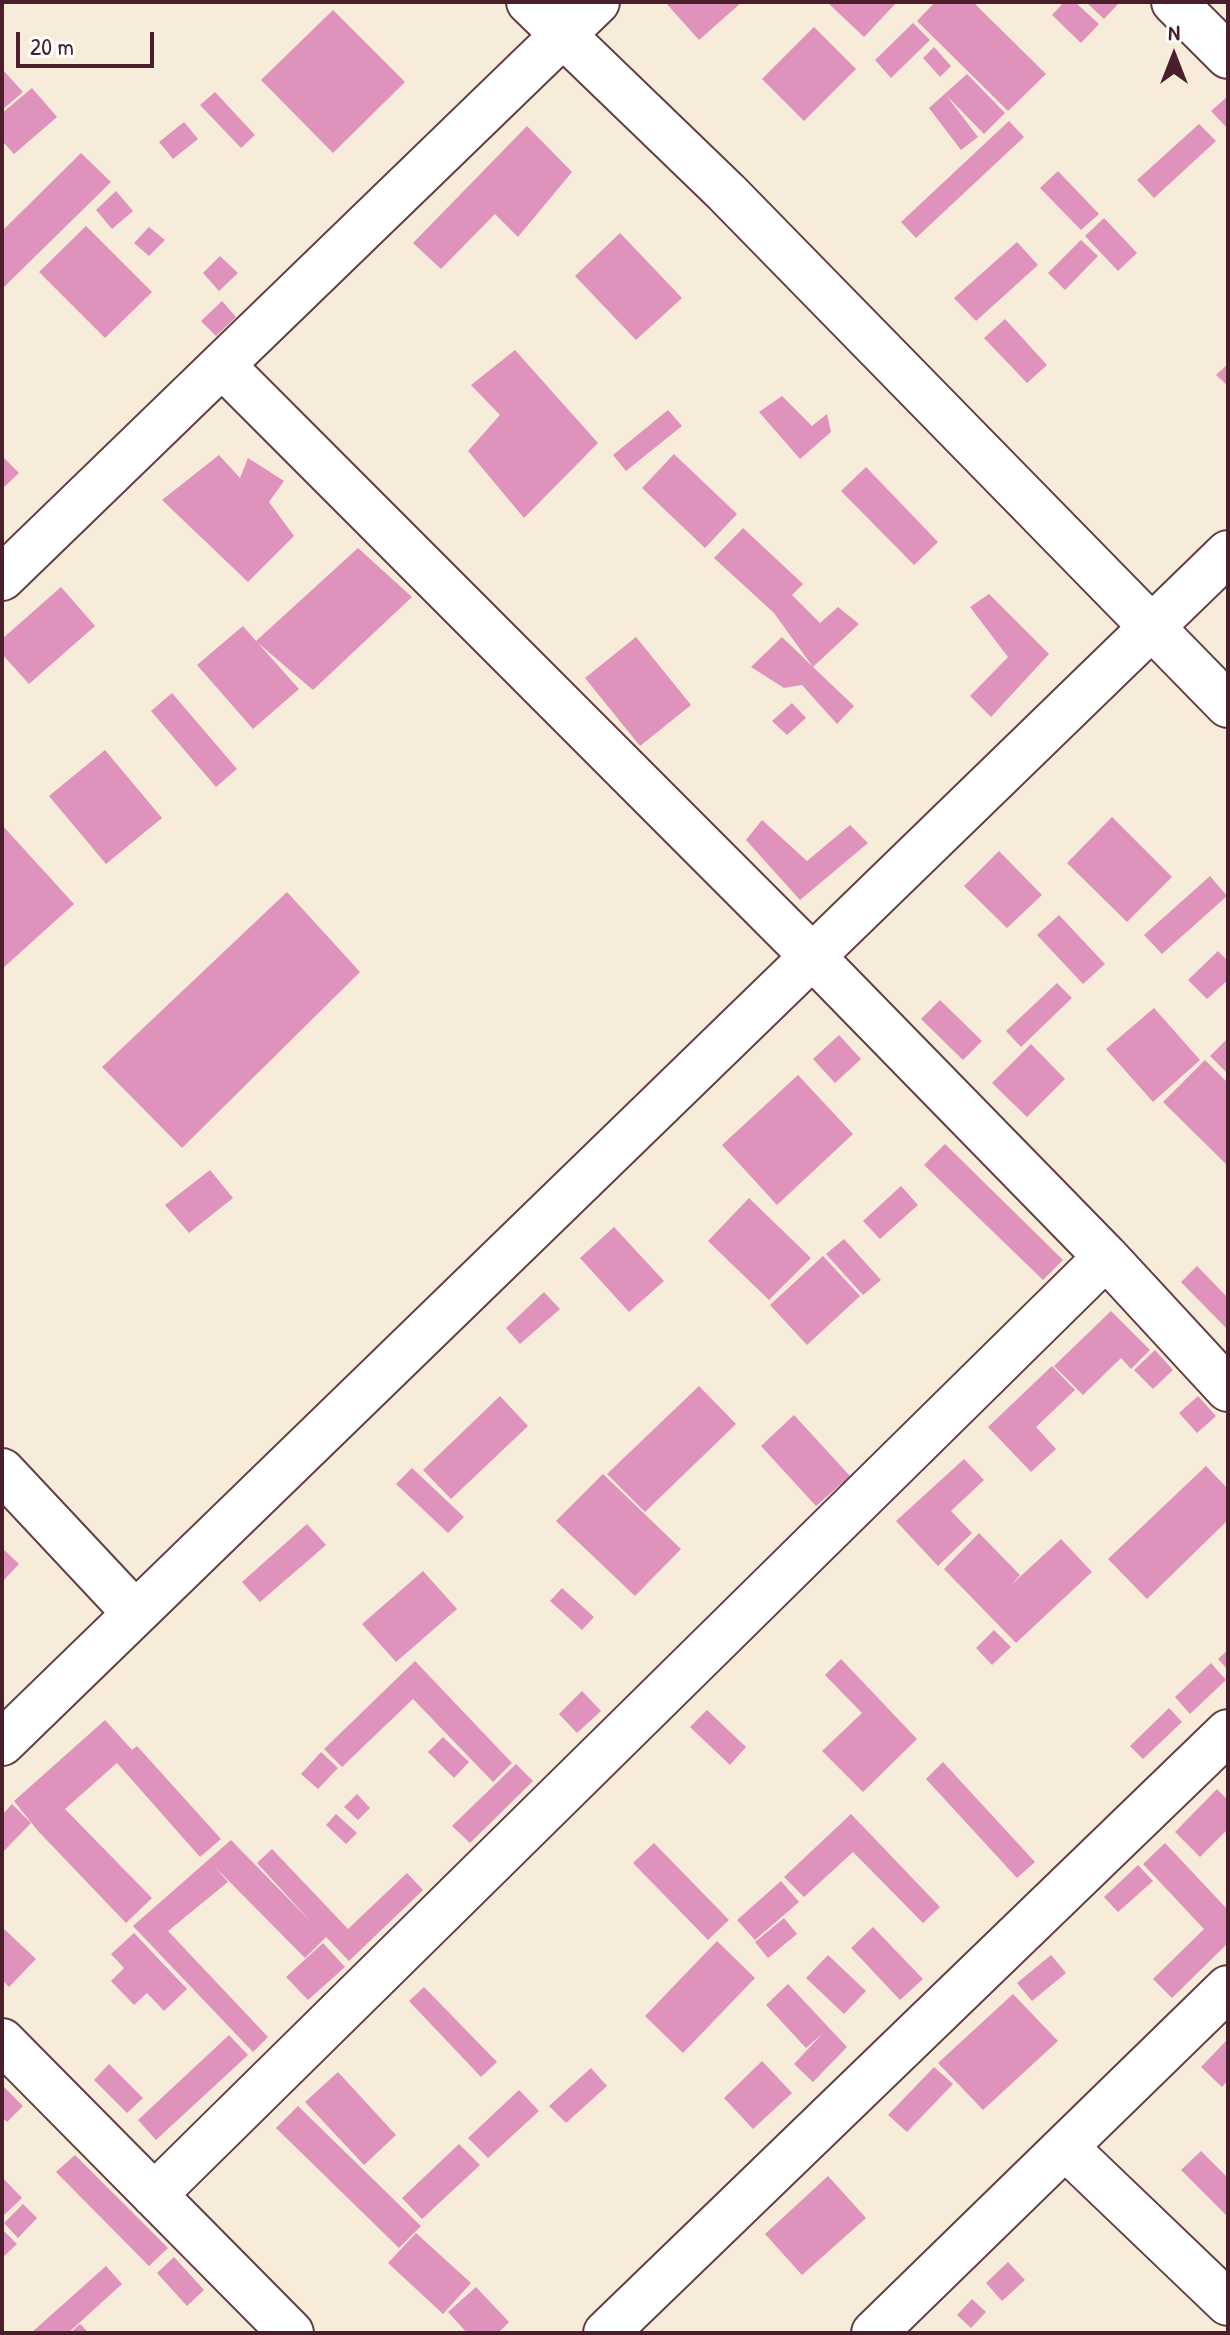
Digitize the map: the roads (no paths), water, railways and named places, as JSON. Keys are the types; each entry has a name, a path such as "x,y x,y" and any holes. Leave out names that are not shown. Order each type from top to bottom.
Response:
{"street":[{"path":"529,2 726,192 1228,705"},
{"path":"2,578 597,2"},
{"path":"1174,2 1228,56"},
{"path":"222,365 812,956 1106,1257 1228,1389"},
{"path":"2,1743 1228,553"},
{"path":"154,2195 1106,1257"},
{"path":"2,1471 135,1613"},
{"path":"606,2333 1228,1732"},
{"path":"874,2333 1228,1988"},
{"path":"2,2041 291,2333"},
{"path":"1065,2147 1228,2303"}]}
